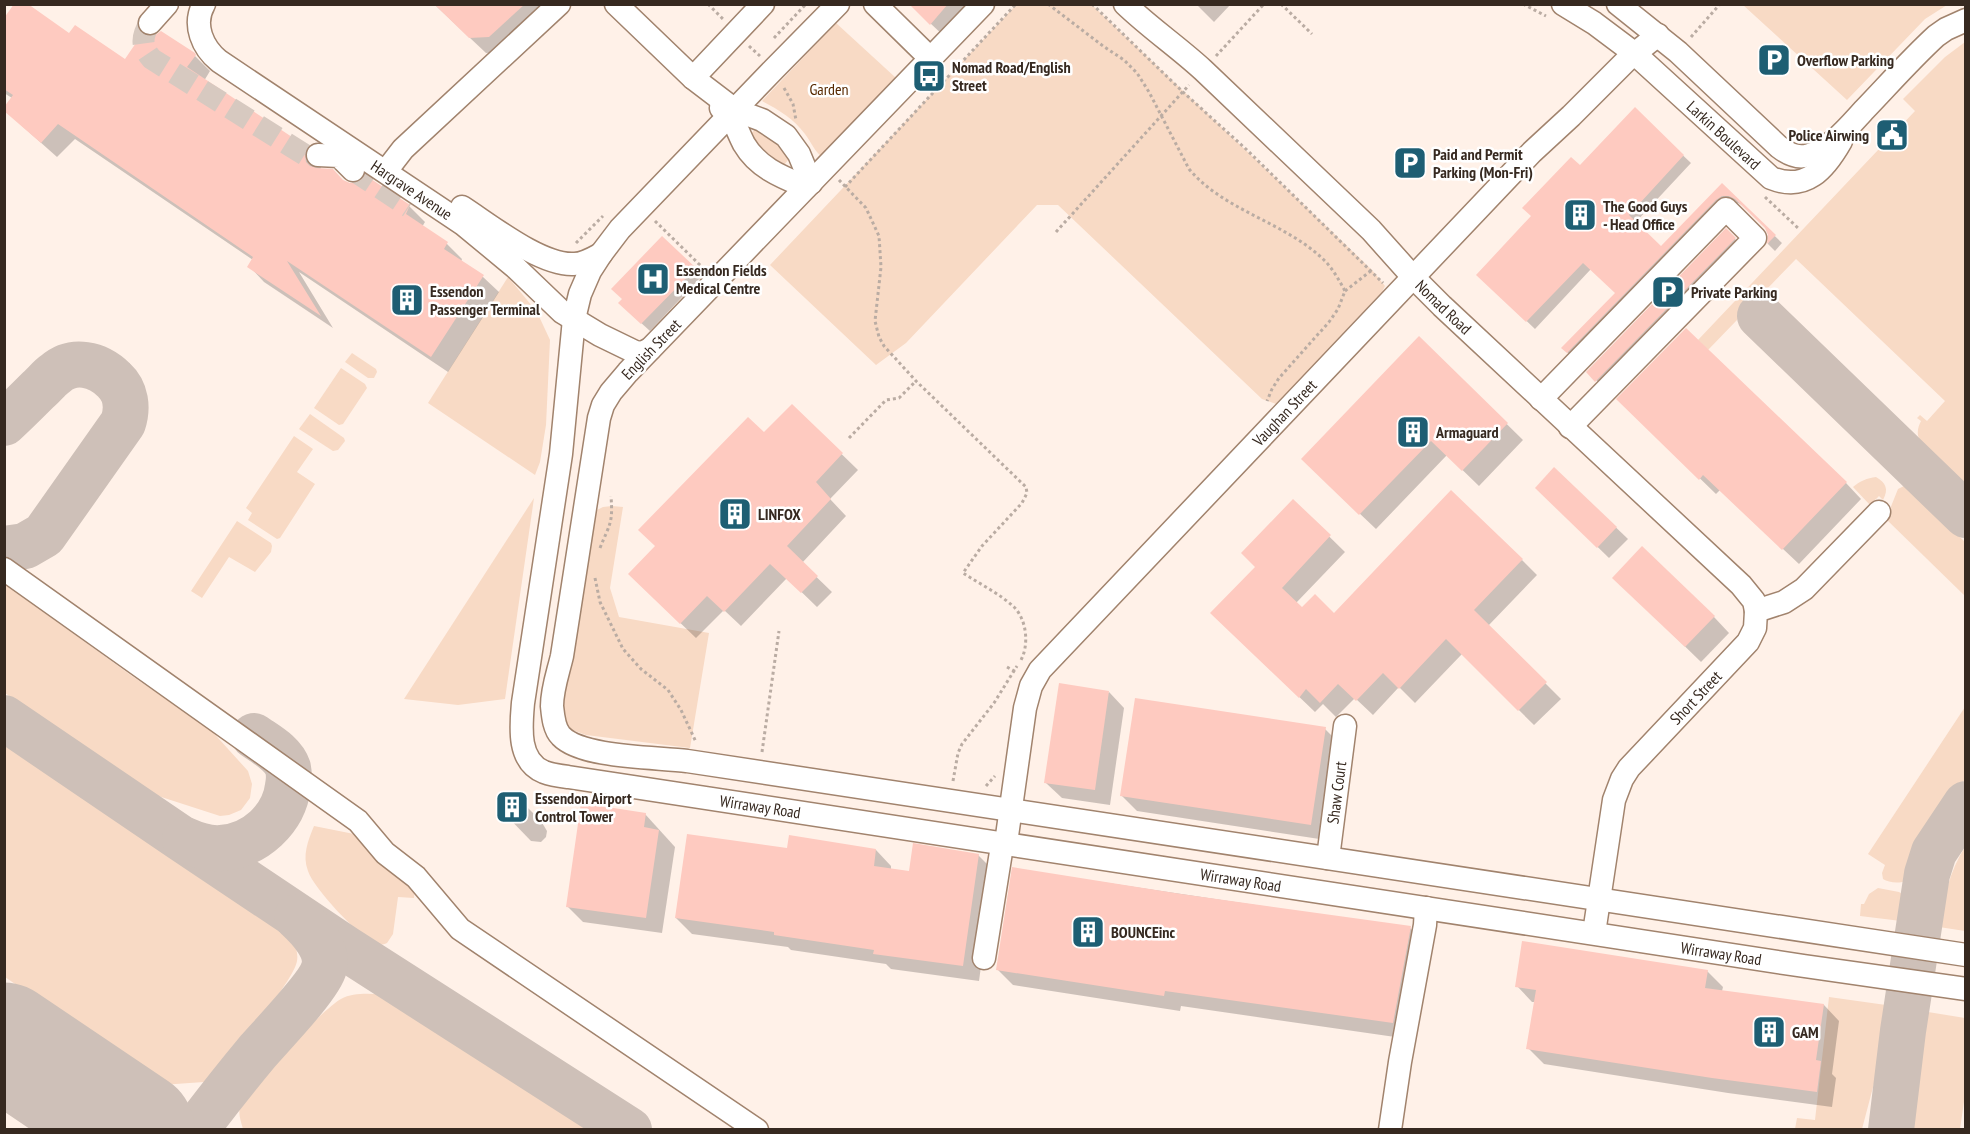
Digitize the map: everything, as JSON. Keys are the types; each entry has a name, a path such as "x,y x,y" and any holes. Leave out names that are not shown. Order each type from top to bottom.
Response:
{"street":[{"path":"150,23 167,4"},
{"name":"Hargrave Avenue","path":"204,4 199,14 202,40 209,52 219,61 343,159 389,166"},
{"name":"Hargrave Avenue","path":"214,4 210,15 211,30 216,40 226,50 434,197 557,308 637,353 650,349"},
{"path":"389,166 403,149 559,4"},
{"path":"616,4 693,78 713,102 733,112 762,120 786,136 799,154 808,185"},
{"path":"693,78 763,4"},
{"path":"558,732 526,751 521,733 523,703 565,424 574,319 582,288 601,254 620,229 838,4"},
{"path":"875,4 931,59"},
{"name":"English Street","path":"558,732 552,708 553,691 562,656 594,441 603,405 619,382 650,349 983,4"},
{"name":"Nomad Road","path":"1125,4 1143,22 1181,49 1371,230 1413,277 1570,427 1741,585 1754,601 1756,611"},
{"name":"Larkin Boulevard","path":"1563,4 1594,23 1634,53 1764,173 1777,180 1796,183 1814,175 1831,157 1846,128"},
{"name":"Larkin Boulevard","path":"1618,4 1658,35 1787,153 1798,157 1813,154 1846,128"},
{"path":"1846,128 1936,36 1965,21"},
{"name":"Vaughan Street","path":"984,958 1001,852 1006,843 1025,708 1031,686 1040,670 1532,152 1634,53 1658,35"},
{"path":"733,112 743,143 760,163 776,174 808,185"},
{"path":"409,207 434,197 528,250 564,263 575,264 589,261 601,254"},
{"path":"1541,399 1726,209 1755,238 1570,427"},
{"path":"556,488 587,493"},
{"path":"1756,611 1784,602 1804,589 1879,512"},
{"path":"4,570 358,821 385,853 416,877 460,929 757,1130"},
{"name":"Short Street","path":"1594,933 1614,800 1622,779 1635,761 1748,642 1755,628 1756,611"},
{"name":"Shaw Court","path":"1328,858 1345,726"},
{"name":"Wirraway Road","path":"558,732 564,739 592,750 694,753 1010,810 1965,955"},
{"name":"Wirraway Road","path":"526,751 535,766 548,773 1965,989"},
{"path":"680,794 694,753"},
{"path":"1390,1130 1426,908"},
{"path":"1804,966 1809,931"}],"path":[{"path":"963,783 952,782 958,753 962,744 994,703 1020,663 1026,638 1024,625 1015,608 963,573 982,546 1022,503 1027,493 1022,483 916,381 892,356 879,338 875,321 881,267 879,237 866,208 845,187 1016,4"},
{"path":"1048,4 1124,60 1137,74 1189,169 1197,179 1222,197 1285,231 1307,246 1328,265 1345,291"},
{"path":"1092,4 1183,92 1248,150 1372,270 1395,296"},
{"path":"1056,232 1264,4"},
{"path":"1281,4 1312,34"},
{"path":"1690,38 1720,4"},
{"path":"641,208 716,280"},
{"path":"1266,403 1279,378 1334,316 1345,291 1372,270"},
{"path":"849,438 886,400 899,398 916,381"},
{"path":"598,555 611,524 613,510 611,496"},
{"path":"596,570 600,602 623,649 641,669 668,690 681,710 694,740 694,753"},
{"path":"752,751 762,752 779,631"},
{"path":"985,787 994,776"}],"green space":[{"path":"1016,5 1092,5 1372,270 1385,286 1382,292 1276,404 1262,399 1058,205 1037,205 906,343 876,365 770,265"},
{"path":"1743,5 1947,5 1925,19 1847,100"},
{"name":"Garden","path":"836,23 896,78 825,152 823,158 796,124 780,111 762,101"},
{"path":"1965,42 1965,486 1928,451 1918,435 1921,421 1917,418 1920,415 1927,421 1945,401 1796,259 1708,350 1698,340 1915,111 1903,99 1945,57"},
{"path":"759,125 793,154 780,170 747,138"},
{"path":"508,277 537,312 550,340 546,425 540,462 535,475 428,403"},
{"path":"352,353 376,369 374,378 368,378 345,362"},
{"path":"341,368 365,384 367,388 343,424 339,425 314,408"},
{"path":"310,414 344,438 345,441 338,450 333,451 299,429"},
{"path":"294,436 313,449 297,472 315,484 280,538 277,539 248,520 252,513 246,508"},
{"path":"1876,477 1884,484 1886,493 1883,500 1879,496 1870,505 1853,487 1864,480"},
{"path":"1906,485 1965,542 1965,596 1886,519 1898,489"},
{"path":"534,498 505,699 458,705 404,699"},
{"path":"612,506 623,507 610,588 619,617 709,633 690,748 586,735 567,728 561,709 595,511"},
{"path":"237,521 271,543 271,552 255,572 229,557 202,598 191,591"},
{"path":"5,584 132,676 209,728 248,771 252,784 250,798 241,810 220,816 152,794 5,693"},
{"path":"1965,707 1965,779 1923,842 1907,880 1892,882 1883,879 1882,873 1885,865 1868,854"},
{"path":"5,732 273,912 290,934 297,954 294,970 266,1012 225,1064 204,1082 161,1085 5,977"},
{"path":"314,826 354,834 415,885 414,898 398,897 393,934 387,943 374,943 367,938 318,889 306,865 308,843"},
{"path":"1965,847 1965,931 1939,927 1951,876"},
{"path":"1878,888 1902,894 1901,921 1860,916 1861,904 1864,904 1869,894"},
{"path":"356,994 382,994 590,1129 243,1129 239,1110 245,1098 302,1033 341,999"},
{"path":"1829,997 1886,1005 1877,1072 1862,1129 1795,1129 1797,1118 1815,1120"},
{"path":"1928,1012 1965,1018 1965,1095 1960,1129 1911,1129"}],"building":[{"name":"Essendon Passenger Terminal","path":"14,4 28,4 69,33 75,25 125,59 142,34 154,36 161,31 195,53 196,55 187,67 307,147 306,162 310,166 333,169 343,180 350,183 357,183 365,175 410,205 406,214 448,242 444,249 484,275 431,357 287,261 321,316 247,267 253,257 58,124 41,143 4,111 4,107 13,95 4,89 4,18"},
{"path":"434,4 525,4 489,37 469,38"},
{"path":"909,4 948,4 930,25"},
{"name":"The Good Guys - Head Office","path":"1635,107 1684,155 1629,215 1661,246 1722,183 1776,235 1767,244 1768,235 1765,228 1735,199 1722,196 1567,353 1561,348 1615,293 1583,263 1526,322 1476,275 1531,216 1522,208 1571,157 1580,165"},
{"path":"1726,228 1736,238 1595,382 1586,372"},
{"name":"Essendon Fields Medical Centre","path":"662,236 696,268 641,324 618,303 622,299 611,289"},
{"path":"1686,328 1847,482 1782,550 1703,475 1699,480 1616,399"},
{"name":"Armaguard","path":"1419,336 1508,423 1462,471 1431,441 1359,515 1301,459"},
{"name":"LINFOX","path":"792,404 843,453 816,482 831,499 787,546 818,576 801,593 770,564 724,612 707,596 680,624 628,574 655,546 638,530 748,417 764,432"},
{"path":"1554,467 1617,527 1597,548 1535,488"},
{"path":"1451,490 1523,559 1474,610 1547,682 1518,711 1446,639 1399,689 1383,673 1356,701 1338,684 1320,703 1306,689 1299,698 1210,613 1255,567 1241,553 1293,499 1331,535 1282,588 1302,607 1315,594 1334,613"},
{"path":"1642,546 1715,616 1685,647 1612,578"},
{"path":"1059,683 1109,691 1095,790 1044,783"},
{"path":"1135,698 1326,727 1311,825 1120,796"},
{"name":"Essendon Airport Control Tower","path":"507,795 517,795 524,802 524,812 517,819 507,819 500,812 500,802"},
{"path":"581,803 646,813 644,827 659,830 646,918 566,907"},
{"path":"687,834 787,848 789,835 876,849 874,866 909,871 913,843 979,854 963,966 873,954 874,950 774,935 774,932 675,918"},
{"path":"1012,867 1181,894 1411,926 1393,1023 1165,991 1164,996 996,970"},
{"path":"1522,941 1708,970 1705,988 1824,1004 1816,1060 1821,1061 1817,1092 1526,1049 1536,990 1515,987"}],"taxiway":[{"path":"1760,316 1966,515"},
{"path":"4,423 51,377 70,366 85,365 108,374 118,384 125,400 123,423 44,535 25,546 4,549"},
{"path":"4,718 345,948 629,1130"},
{"path":"185,840 211,848 233,846 256,836 274,820 285,798 289,782 288,768 278,753 254,736"},
{"path":"1891,1130 1903,1031 1927,874 1934,852 1966,804"},
{"path":"193,1130 321,976 325,961 324,954 313,933 297,917"}],"runway":[{"path":"4,1041 136,1130"}],"tunnel":[{"path":"150,23 145,33 144,46 152,59 305,155 318,155"},
{"path":"353,170 409,207"}],"place":[{"name":"Overflow Parking","path":"1774,60"},
{"name":"Nomad Road/English Street","path":"929,76"},
{"name":"Police Airwing","path":"1892,135"},
{"name":"Paid and Permit Parking (Mon-Fri)","path":"1410,163"},
{"name":"The Good Guys - Head Office","path":"1580,215"},
{"name":"Essendon Fields Medical Centre","path":"653,279"},
{"name":"Private Parking","path":"1668,292"},
{"name":"Essendon Passenger Terminal","path":"407,300"},
{"name":"Armaguard","path":"1413,432"},
{"name":"LINFOX","path":"735,514"},
{"name":"Essendon Airport Control Tower","path":"512,807"},
{"name":"BOUNCEinc","path":"1088,932"},
{"name":"GAM","path":"1769,1032"}]}
